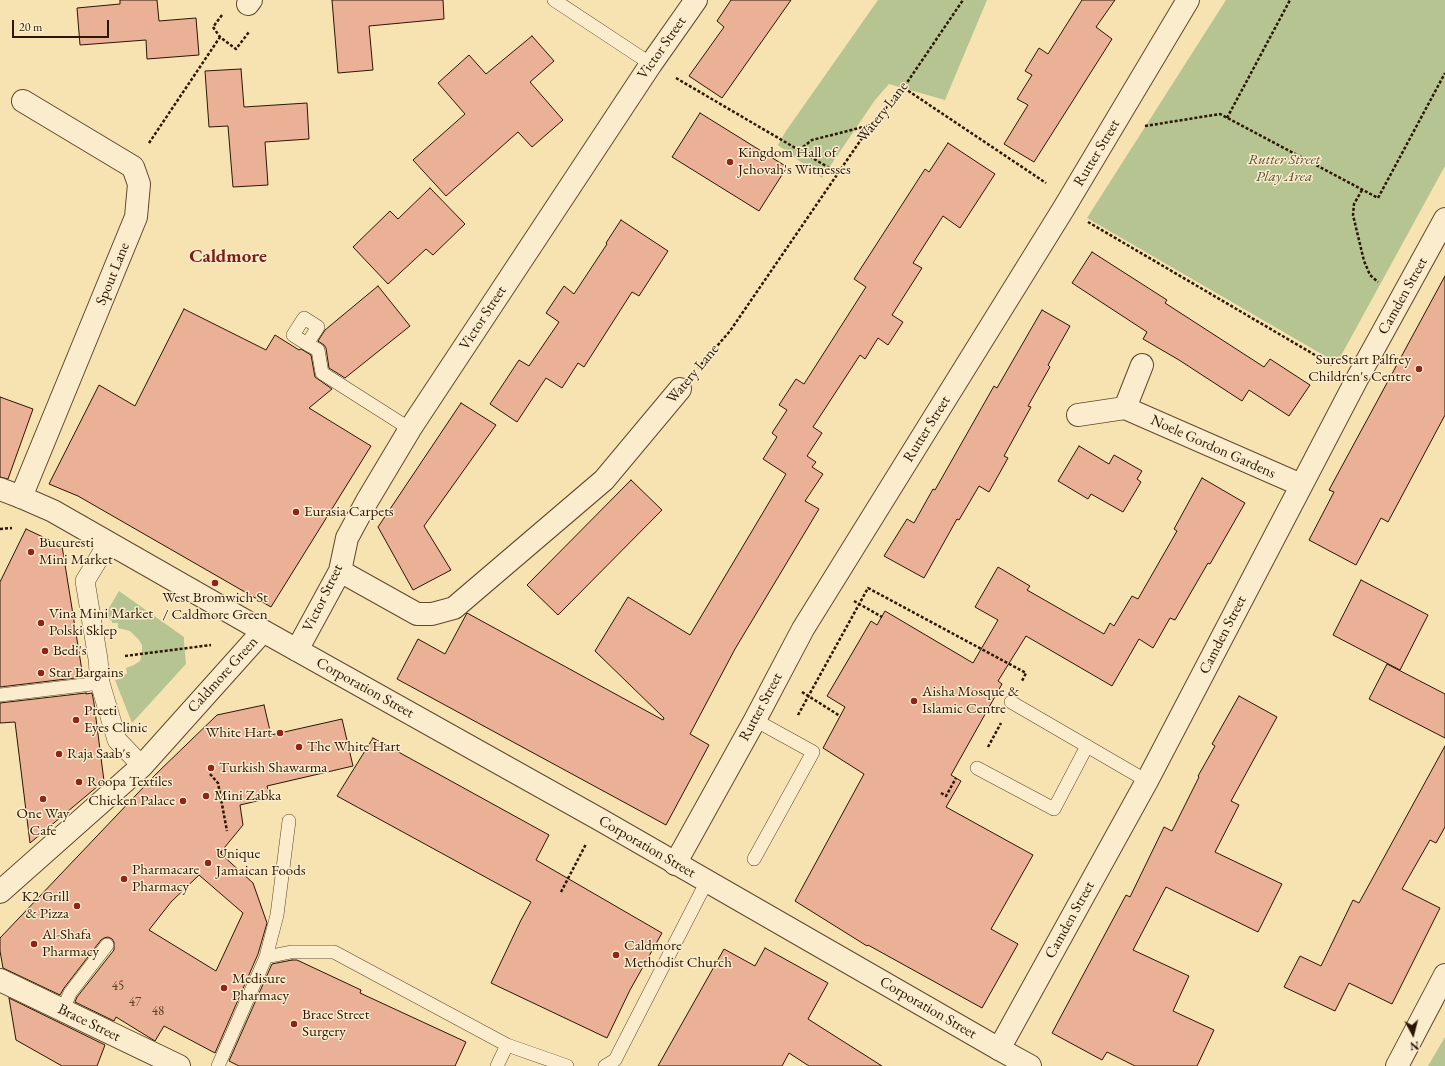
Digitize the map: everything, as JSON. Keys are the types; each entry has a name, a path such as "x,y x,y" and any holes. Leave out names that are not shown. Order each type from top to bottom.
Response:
{"street":[{"name":"Victor Street","path":"297,650 340,571 346,538 410,429 651,64 696,0"},
{"name":"Rutter Street","path":"675,864 803,629 1067,204 1188,0"},
{"path":"23,101 133,167"},
{"name":"Spout Lane","path":"21,496 136,217 139,184 133,167"},
{"name":"Camden Street","path":"999,1049 1147,781 1357,379 1445,219"},
{"path":"1078,415 1125,408 1142,365"},
{"name":"Watery Lane","path":"340,571 417,614 432,614 454,608 604,480 680,389"},
{"name":"Noele Gordon Gardens","path":"1125,408 1301,486"},
{"name":"Caldmore Green","path":"0,489 21,496 53,511 263,631 142,766 0,892"},
{"path":"108,542 85,581 98,659 100,683 117,740 142,766"},
{"name":"Corporation Street","path":"263,631 599,819 675,864 1030,1066"},
{"path":"1397,1066 1445,975"},
{"name":"Brace Street","path":"0,980 179,1066"}],"lane":[{"path":"554,0 651,64"},
{"path":"307,344 318,350 322,374 410,429"},
{"path":"0,695 100,683"},
{"path":"1011,702 1147,781"},
{"path":"754,720 813,752 754,859"},
{"path":"977,768 1054,810 1087,746"},
{"path":"218,1066 266,957 277,915 289,821"},
{"path":"605,1066 615,1060 707,882"},
{"path":"63,1010 70,993 107,945"},
{"path":"266,957 291,952 334,952 507,1046 567,1066"},
{"path":"497,1066 507,1046"}],"path":[{"name":"Watery Lane","path":"680,389 730,331 871,125 904,87 962,0"},
{"path":"1227,118 1290,0"},
{"path":"133,167 220,37"},
{"path":"651,64 838,173"},
{"path":"1121,112 1144,127 1220,114 1378,198 1445,73"},
{"path":"904,87 1067,204 1357,379"},
{"path":"799,150 812,140 871,125"},
{"path":"1362,190 1354,204 1354,215 1364,261 1374,280 1403,296"},
{"path":"0,529 12,528"},
{"path":"804,719 797,715 868,588 1008,664"},
{"path":"98,659 193,647"},
{"path":"778,677 840,716"},
{"path":"210,774 218,783 227,831"},
{"path":"940,793 946,796 955,780"},
{"path":"561,892 599,819"},
{"path":"219,852 226,854"}],"green space":[{"path":"878,0 987,0 945,100 889,84 875,100 822,178 778,145 786,131"},
{"name":"Rutter Street Play Area","path":"1226,0 1445,0 1445,166 1337,363 1087,218"},
{"path":"119,591 184,637 186,664 132,723 115,680 120,679 122,675 127,674 126,668 140,661 142,645 130,631 118,628 118,623 112,623 112,621 108,618 103,618"},
{"path":"1445,1037 1445,1066 1428,1066"}],"building":[{"path":"120,0 157,0 159,21 196,18 199,55 147,59 146,40 80,45 77,8 120,4"},
{"path":"332,0 443,0 444,19 369,26 373,70 338,73"},
{"path":"731,0 791,0 722,98 689,76 724,27 717,21"},
{"path":"1082,0 1115,0 1096,27 1112,39 1034,162 1004,144 1028,105 1017,99 1032,75 1025,71 1039,48 1048,54"},
{"path":"532,36 554,61 530,82 563,120 532,147 518,132 446,196 413,160 465,114 438,83 469,55 486,74"},
{"path":"241,69 244,107 307,103 309,139 265,142 268,185 233,187 228,126 209,127 205,71"},
{"name":"Kingdom Hall of Jehovah's Witnesses","path":"700,113 787,167 759,211 672,157"},
{"path":"948,143 995,174 960,228 943,216 913,263 922,268 892,315 903,322 888,345 878,338 865,359 860,355 813,427 822,433 807,456 816,462 812,467 823,474 805,501 819,509 735,649 690,734 709,745 666,825 397,679 418,639 445,654 467,613 663,720 664,718 595,651 628,597 690,635 786,474 763,459 777,437 772,433 787,410 779,405 796,379 804,384 866,287 854,279 925,169 929,172"},
{"path":"430,188 465,224 433,255 426,249 388,284 353,247 390,211 398,219"},
{"path":"621,220 668,251 639,296 632,292 584,367 578,363 562,388 546,378 517,422 490,404 519,360 529,366 559,322 546,313 564,286 574,294"},
{"path":"1092,252 1167,300 1165,303 1264,367 1270,359 1310,385 1289,416 1249,390 1242,401 1179,360 1143,339 1147,332 1072,283"},
{"path":"1445,276 1445,415 1388,522 1381,518 1356,565 1309,540 1334,492 1329,490"},
{"path":"378,286 410,326 345,378 329,368 326,348 318,341 325,330"},
{"path":"184,309 266,350 275,335 299,350 301,349 311,355 315,377 332,389 309,408 371,446 271,607 78,496 49,484 99,385 135,406"},
{"path":"1042,310 1070,326 1048,365 1050,367 1028,406 1031,407 1004,456 1008,458 989,492 979,486 959,520 957,519 924,578 884,556 907,519 914,523 933,489 935,490 994,386 997,388"},
{"path":"0,397 33,409 8,479 0,477"},
{"path":"461,403 496,425 424,526 451,570 413,590 378,527"},
{"path":"1079,446 1109,464 1114,455 1142,471 1137,479 1141,482 1123,512 1091,494 1088,499 1058,481"},
{"path":"1202,478 1245,503 1210,564 1208,563 1175,620 1170,618 1153,648 1139,639 1112,686 1026,636 998,681 1002,684 951,775 961,781 946,807 1033,855 991,929 1018,944 982,1008 868,945 867,946 795,901 864,774 823,748 845,707 827,696 871,621 877,625 885,611 973,663 998,620 975,607 998,567 1030,586 1027,590 1104,634 1110,623 1114,626 1132,596 1138,599 1177,531 1174,529"},
{"path":"631,480 662,510 558,615 527,585"},
{"path":"26,529 62,546 83,677 0,687 0,582"},
{"path":"1361,580 1428,615 1400,670 1333,635"},
{"path":"1387,664 1445,694 1445,738 1369,699"},
{"path":"92,693 104,781 30,843 15,722 0,723 0,703"},
{"path":"1239,696 1277,717 1231,801 1239,805 1215,852 1282,884 1258,932 1166,887 1133,950 1189,976 1173,1011 1214,1030 1197,1066 1135,1066 1107,1052 1102,1060 1052,1033 1126,895 1130,897 1164,827 1172,831 1199,777 1198,776 1215,746 1212,744"},
{"path":"264,705 271,735 342,719 353,766 267,786 270,798 240,805 243,825 220,853 253,883 267,923 258,954 215,1053 164,1026 155,1041 116,1017 114,1021 75,1002 77,997 114,950 114,942 112,939 108,937 101,940 60,995 3,968 0,951 0,938 156,774 217,715","holes":["199,875 243,913 216,971 149,930 171,902"]},
{"path":"373,738 549,835 536,860 662,933 630,990 607,1038 491,983 531,902 337,796"},
{"path":"1445,746 1445,827 1436,843 1430,840 1402,889 1440,908 1392,1004 1349,983 1335,1011 1284,987 1300,956 1321,966 1353,900 1359,903"},
{"path":"765,948 828,983 808,1019 882,1066 809,1066 789,1053 782,1066 658,1066 724,949 755,966"},
{"name":"Brace Street Surgery","path":"297,960 361,990 360,993 466,1042 455,1066 239,1066 229,1061 272,964"},
{"path":"9,998 105,1045 97,1066 62,1066 16,1040"}],"place":[{"name":"Kingdom Hall of Jehovah's Witnesses","path":"730,162"},
{"name":"SureStart Palfrey Children's Centre","path":"1419,369"},
{"name":"Eurasia Carpets","path":"296,512"},
{"name":"Bucuresti Mini Market","path":"31,552"},
{"name":"West Bromwich St / Caldmore Green","path":"215,583"},
{"name":"Vina Mini Market Polski Sklep","path":"41,623"},
{"name":"Bedi's","path":"45,651"},
{"name":"Star Bargains","path":"41,673"},
{"name":"Aisha Mosque & Islamic Centre","path":"914,701"},
{"name":"Preeti Eyes Clinic","path":"76,720"},
{"name":"White Hart","path":"280,733"},
{"name":"The White Hart","path":"299,747"},
{"name":"Raja Saab's","path":"59,754"},
{"name":"Turkish Shawarma","path":"211,768"},
{"name":"Roopa Textiles","path":"79,782"},
{"name":"Mini Zabka","path":"206,796"},
{"name":"One Way Cafe","path":"43,799"},
{"name":"Chicken Palace","path":"183,801"},
{"name":"Unique Jamaican Foods","path":"208,863"},
{"name":"Pharmacare Pharmacy","path":"124,879"},
{"name":"K2 Grill & Pizza","path":"77,906"},
{"name":"Al-Shafa Pharmacy","path":"34,944"},
{"name":"Caldmore Methodist Church","path":"616,955"},
{"name":"Medisure Pharmacy","path":"224,988"},
{"name":"Brace Street Surgery","path":"294,1024"}],"district":[{"name":"Caldmore","path":"228,257"}]}
